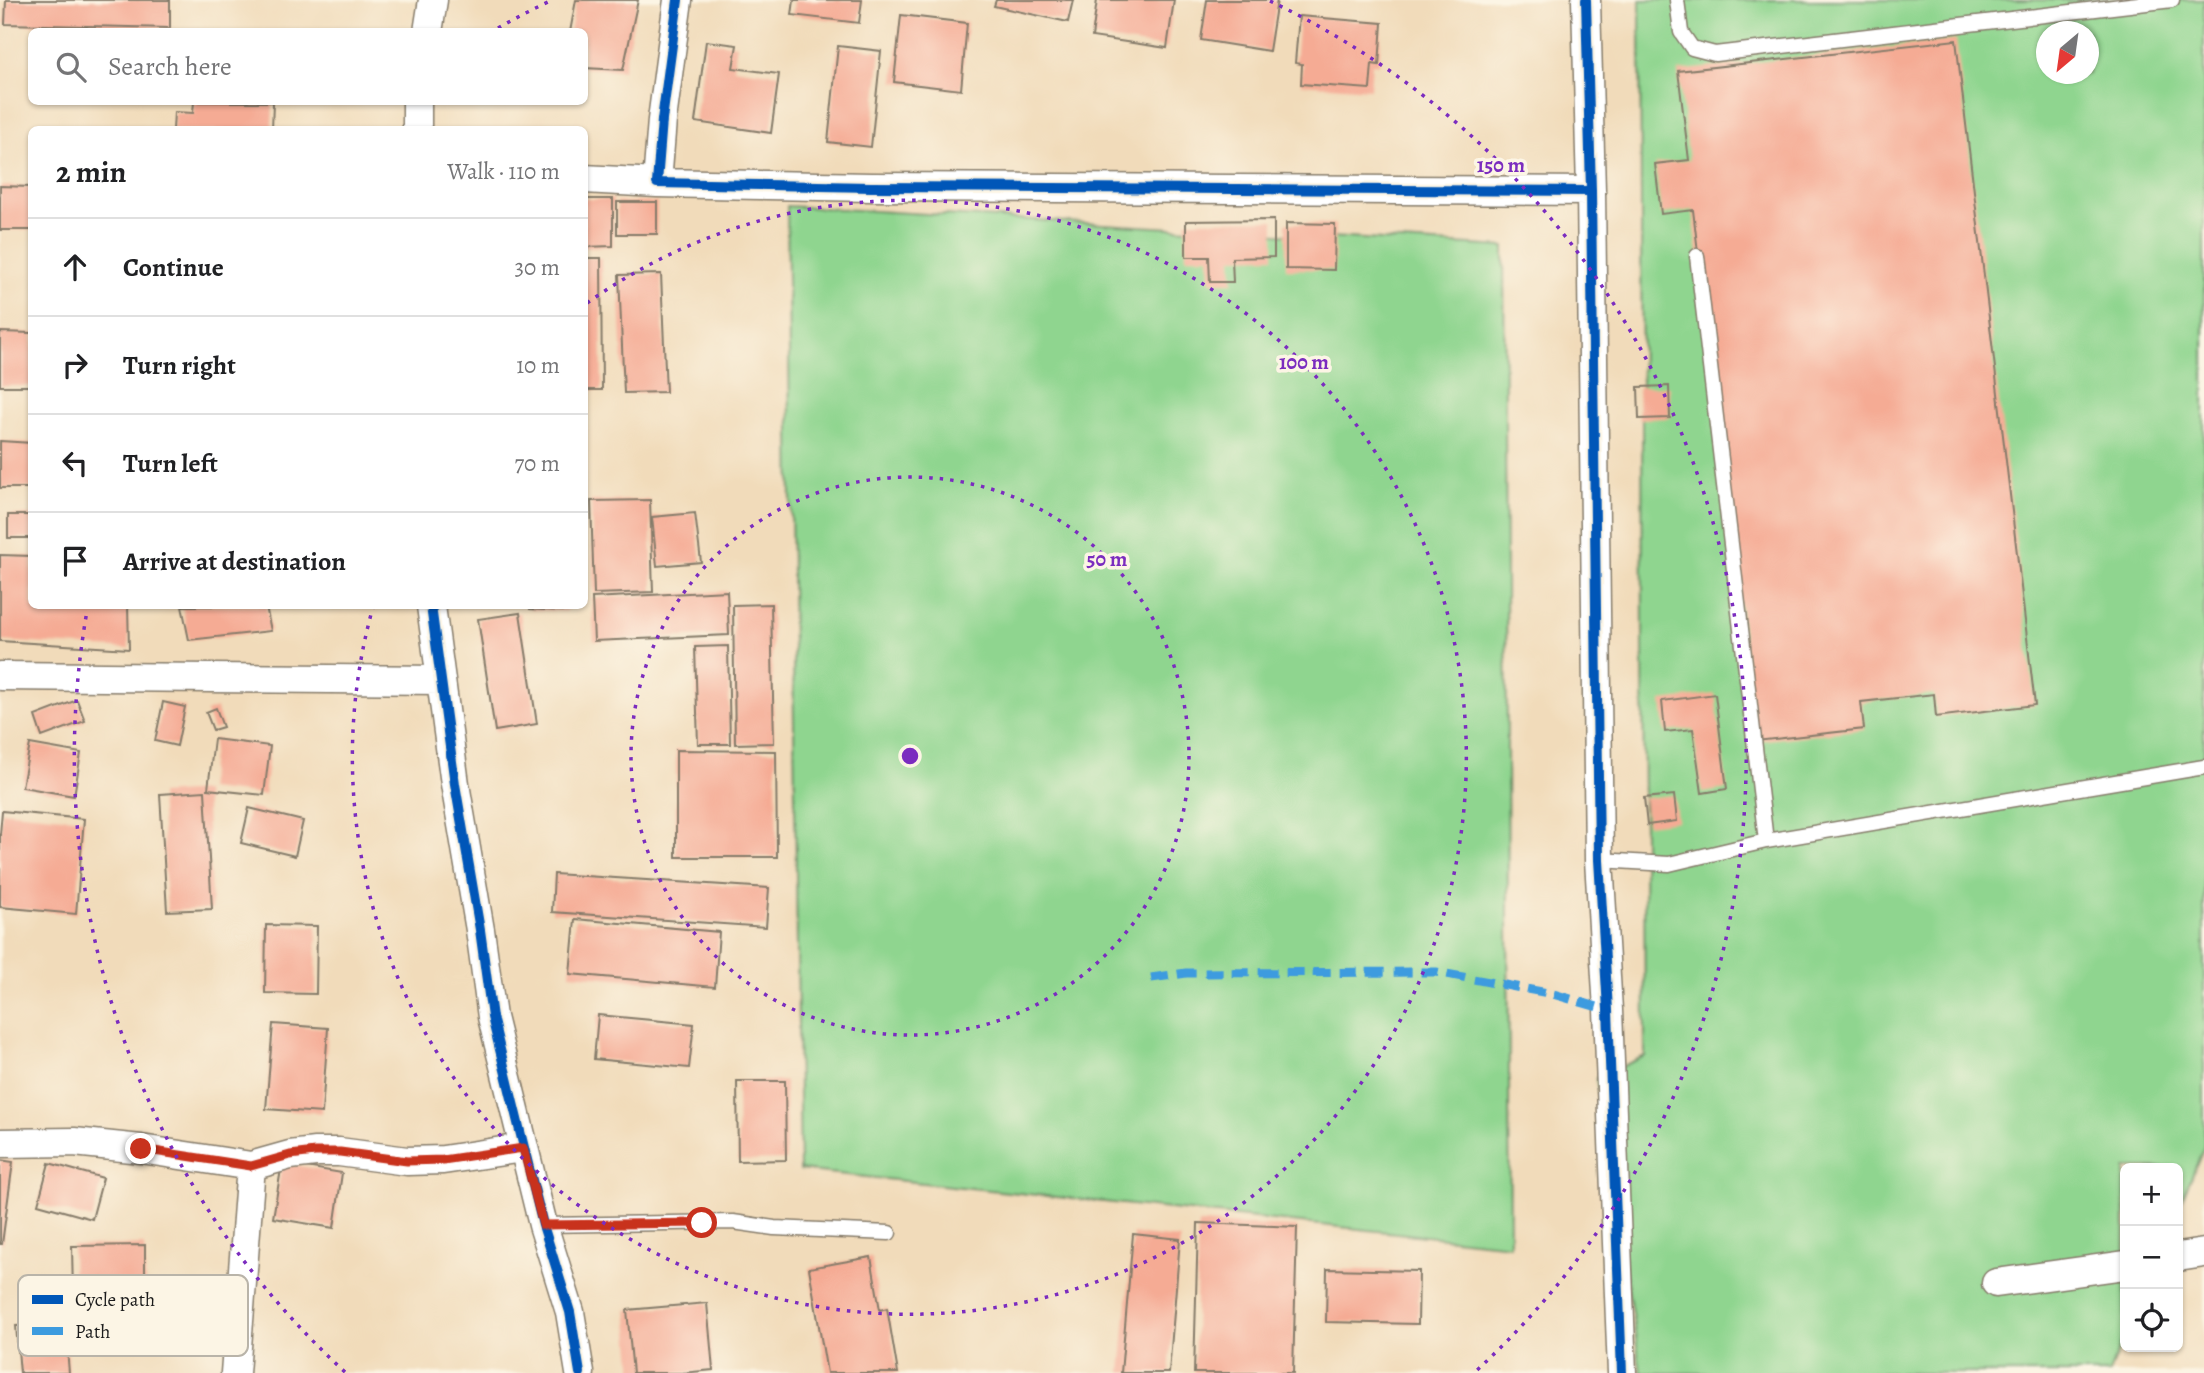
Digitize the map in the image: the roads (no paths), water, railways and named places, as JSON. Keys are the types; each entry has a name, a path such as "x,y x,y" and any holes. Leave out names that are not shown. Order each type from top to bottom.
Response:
{"street":[{"path":"429,28 433,0"},
{"path":"657,183 662,120 678,0"},
{"path":"1586,0 1591,191 1599,860 1622,1373"},
{"path":"416,126 417,105"},
{"path":"588,179 871,187 1591,191"},
{"path":"431,609 455,784 492,1017 543,1225 570,1312 580,1373"},
{"path":"0,676 441,680"},
{"path":"0,1143 87,1143 205,1157 251,1166 290,1155 315,1152 340,1152 419,1161 523,1148"},
{"path":"243,1275 251,1166"},
{"path":"2183,1256 2204,1253"},
{"path":"1996,1283 2120,1266"}],"lane":[{"path":"1677,0 1681,32 1692,48 1715,54 2172,0"},
{"path":"1697,256 1766,841"},
{"path":"1599,860 1669,864 1766,841 2204,767"},
{"path":"543,1225 733,1222 775,1228 889,1233"}]}
